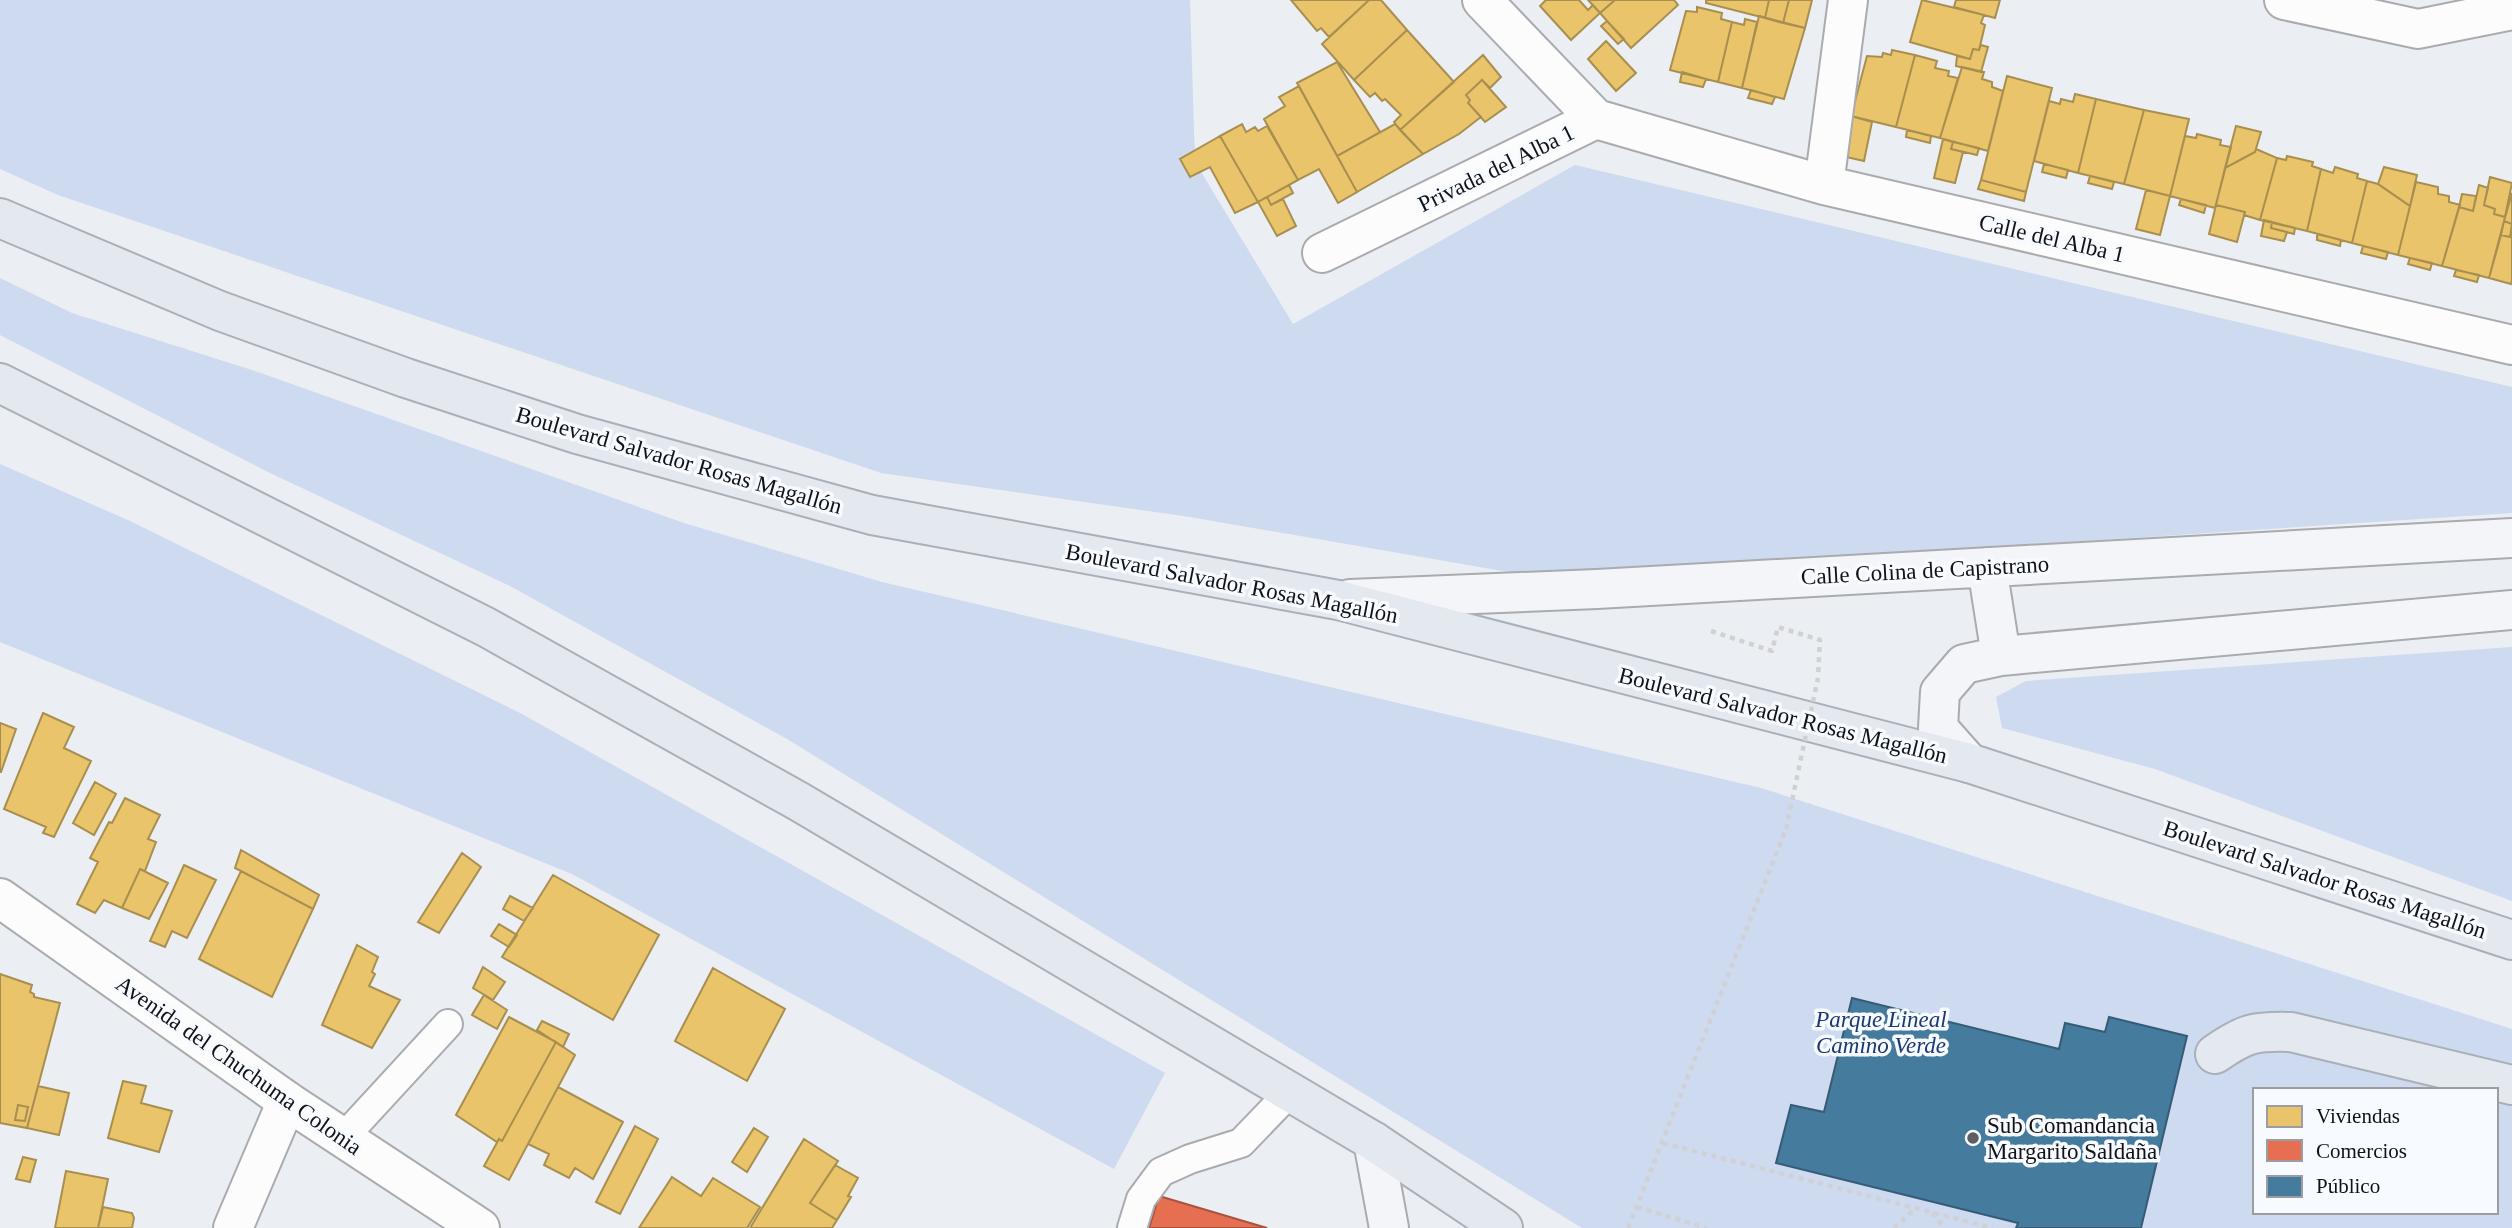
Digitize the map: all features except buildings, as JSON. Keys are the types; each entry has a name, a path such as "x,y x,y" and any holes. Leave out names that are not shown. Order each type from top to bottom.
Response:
{"highway":[{"name":"Boulevard Salvador Rosas Magallón","path":"0,218 220,311 406,378 590,437 872,515 1338,600 1969,763 2512,940"},
{"path":"0,383 486,627 798,800 1373,1141 1503,1228"},
{"path":"2215,1054 2235,1041 2259,1031 2291,1032 2512,1085"}],"main road":[{"name":"Calle Colina de Capistrano","path":"1338,600 1611,588 2512,538"},
{"path":"1987,566 2001,656"},
{"path":"1969,763 1938,728 1940,692 1964,664 2001,656 2512,610"},
{"path":"1373,1141 1390,1228"}],"street":[{"name":"Privada del Alba 1","path":"1322,253 1596,120 1482,0"},
{"path":"1824,185 1848,0"},
{"path":"2284,0 2418,29 2512,10"},
{"name":"Calle del Alba 1","path":"1596,120 1824,185 2512,345"},
{"name":"Avenida del Chuchuma Colonia","path":"0,898 287,1101 480,1228"},
{"path":"233,1228 287,1101"}],"lane":[{"path":"343,1138 448,1024"},
{"path":"1132,1228 1141,1199 1161,1172 1189,1159 1241,1143 1290,1092"}],"path":[{"path":"1630,1226 1786,829 1818,678 1820,640 1778,627 1772,650 1729,637"},
{"path":"1663,1143 1993,1228"},
{"path":"1637,1207 1706,1228"},
{"path":"1894,1228 1916,1208"},
{"path":"1930,1212 1945,1228"}],"green space":[{"path":"0,0 1190,0 1195,162 1293,324 1575,165 2512,387 2512,513 1538,577 1190,517 881,473 58,195 0,169"},
{"name":"Parque Lineal Camino Verde","path":"0,278 72,313 255,371 684,523 882,582 1761,788 2512,1029 2512,1228 1582,1228 787,739 510,586 268,472 0,335"},
{"path":"0,464 130,521 520,713 1165,1073 1114,1169 572,874 0,642"},
{"path":"2512,647 2512,901 2155,769 2002,728 1996,697 2026,681"}],"place":[{"name":"Sub Comandancia Margarito Saldaña","path":"1973,1138"}]}
